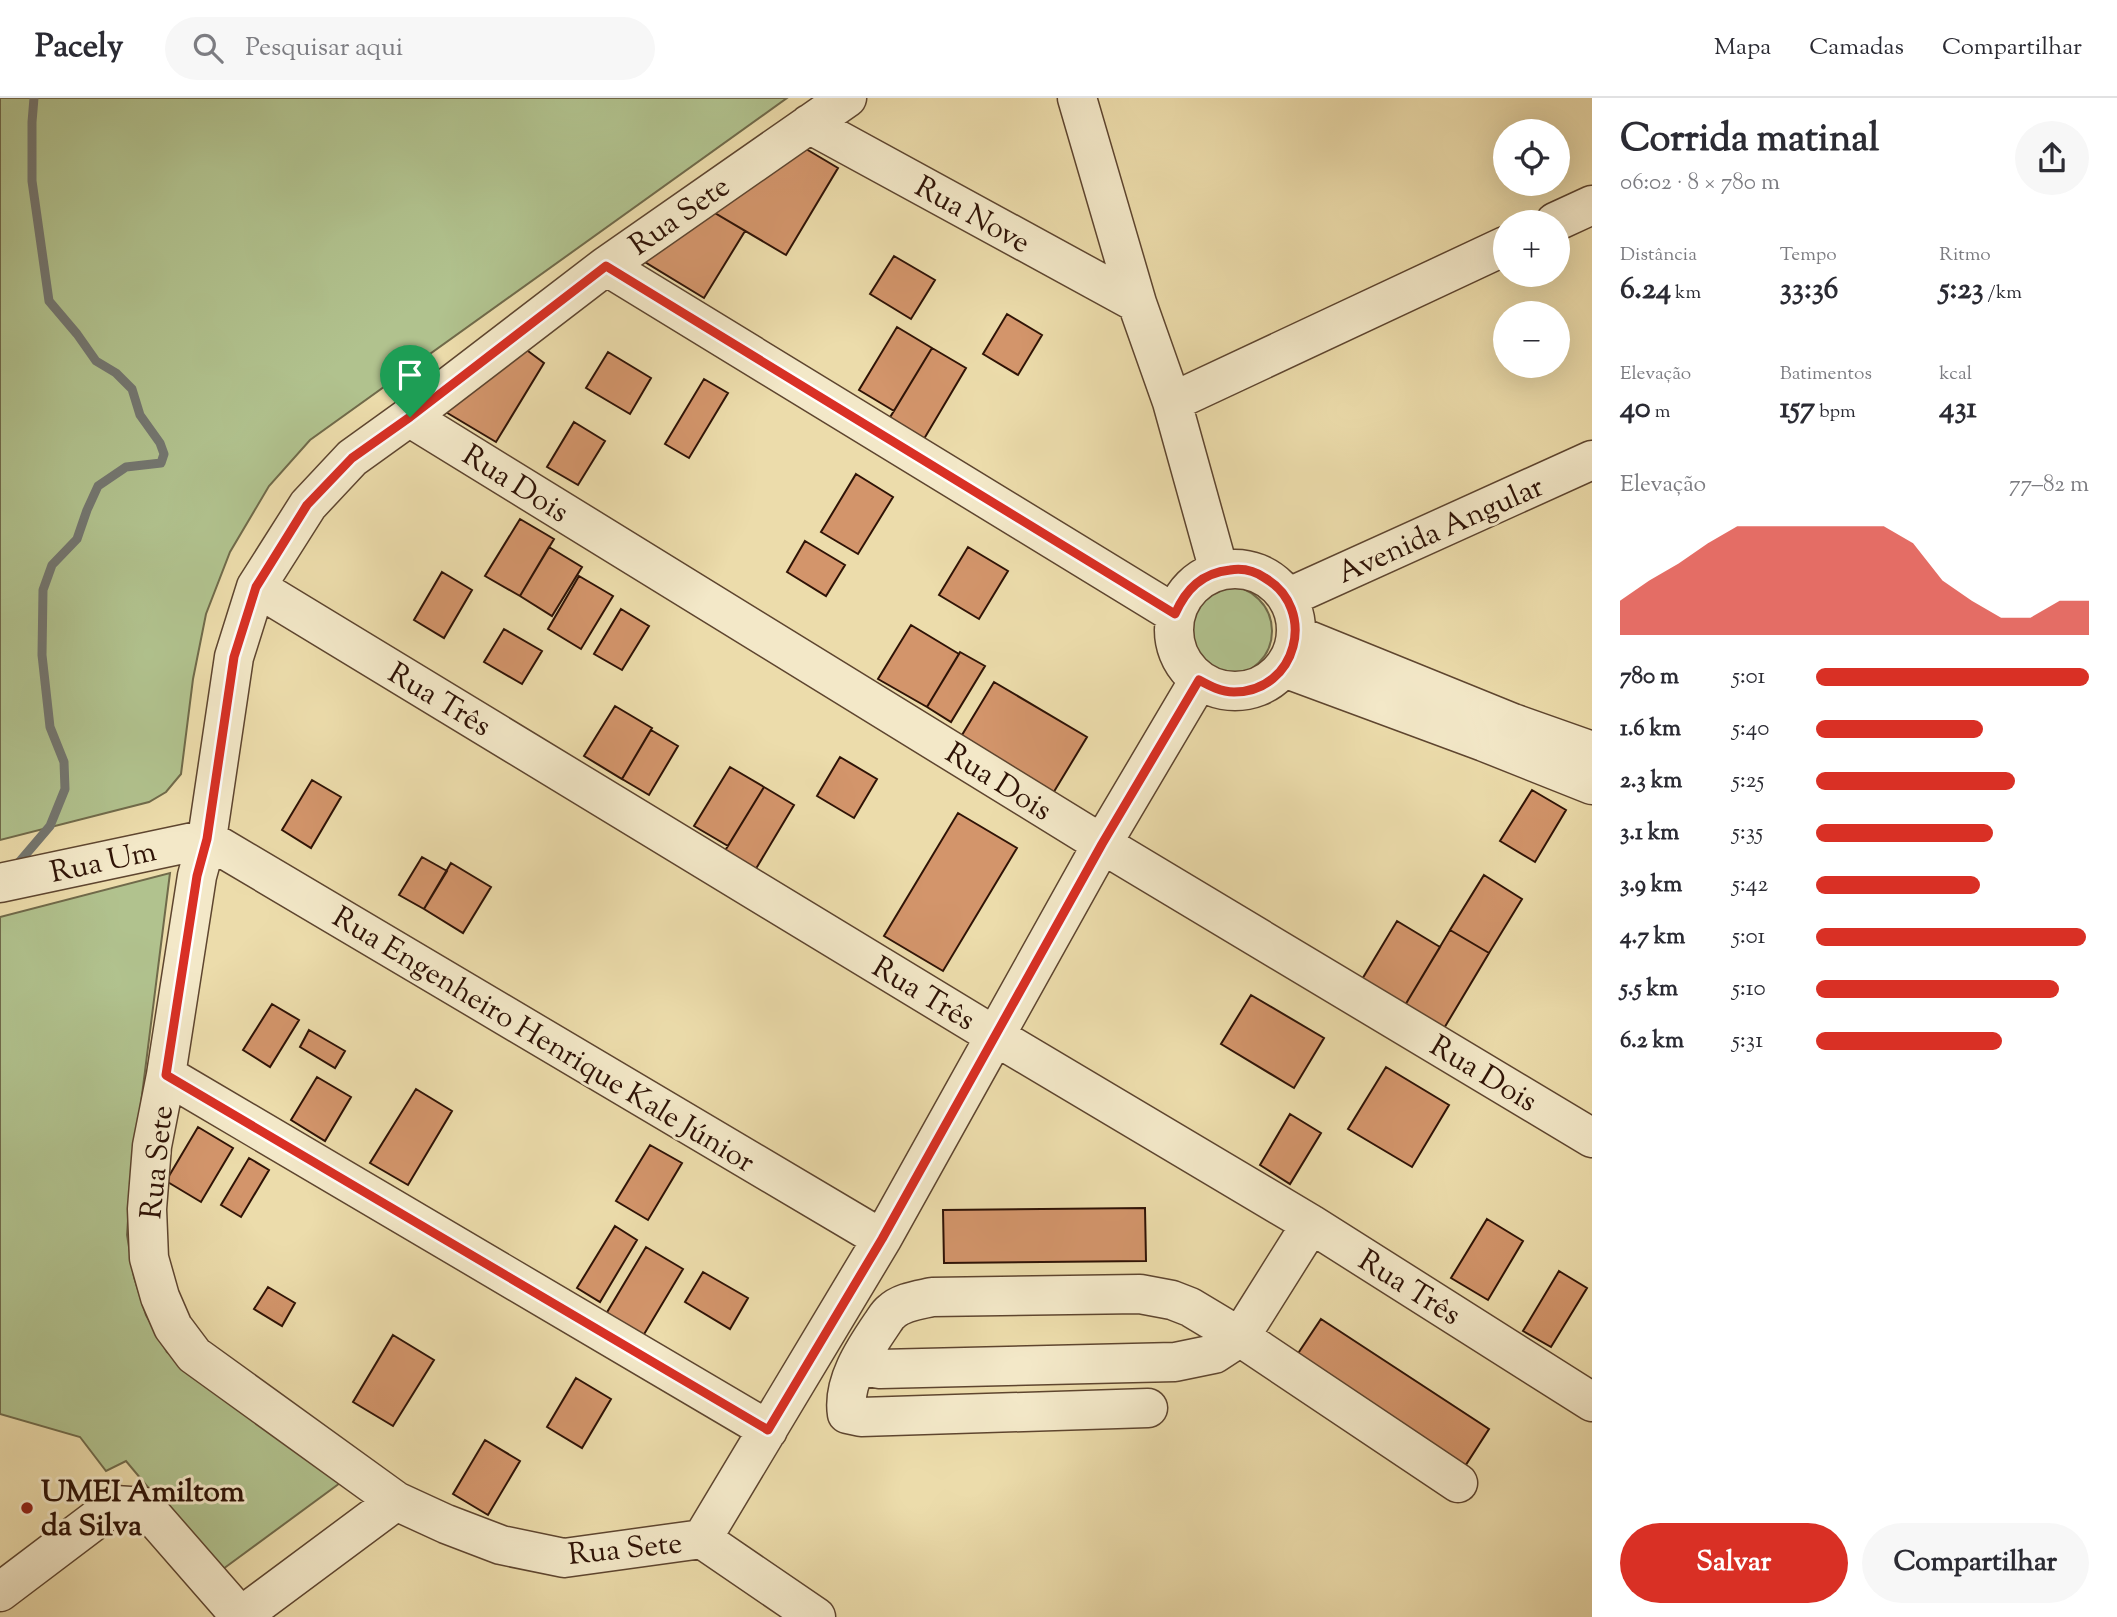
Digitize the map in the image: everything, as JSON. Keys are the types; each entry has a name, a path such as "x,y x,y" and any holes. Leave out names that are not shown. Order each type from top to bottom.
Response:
{"street":[{"name":"Rua Sete","path":"702,1539 564,1558 500,1545 446,1524 396,1500 194,1355 173,1327 160,1297 149,1258 147,1209 152,1146 166,1075 197,876 207,839 234,657 256,587 307,505 352,458 410,417 606,266 847,98"},
{"path":"1077,98 1136,303 1172,402 1219,571"},
{"name":"Rua Nove","path":"809,124 1136,303"},
{"path":"1570,215 1592,205"},
{"path":"1172,402 1493,252"},
{"path":"606,266 1175,614"},
{"name":"Rua Dois","path":"410,417 1102,844 1592,1138"},
{"name":"Avenida Angular","path":"1287,597 1592,460"},
{"path":"1238,569 1257,573 1274,583 1287,597 1295,615 1290,651 1270,681 1253,689 1235,692 1216,689 1199,680 1186,667 1177,650 1173,633 1175,614 1182,599 1191,587 1204,577 1219,571 1238,569"},
{"name":"Rua Três","path":"256,587 995,1036 1311,1224 1592,1402"},
{"path":"1290,651 1592,751"},
{"path":"1290,651 1484,742 1592,785"},
{"path":"816,1617 702,1539 882,1239 1102,844 1199,680"},
{"name":"Rua Um","path":"0,883 207,839"},
{"name":"Rua Engenheiro Henrique Kale Júnior","path":"207,839 882,1239"},
{"path":"166,1075 768,1430"},
{"path":"857,1365 880,1369 1175,1362 1214,1354 1240,1337 1311,1224"},
{"path":"1148,1408 862,1417 847,1415 845,1402 865,1349 891,1311 909,1303 932,1297 1140,1294 1172,1300 1190,1307 1240,1337 1458,1483"},
{"path":"0,1591 115,1505 145,1507 240,1617 396,1500"}],"green space":[{"path":"0,98 787,98 310,440 269,486 230,552 206,614 193,679 181,774 166,792 149,802 0,840"},
{"path":"1227,586 1244,590 1259,599 1268,614 1272,631 1268,648 1259,663 1244,672 1227,676 1210,672 1195,663 1186,648 1182,631 1186,614 1195,599 1210,590"},
{"path":"170,873 130,1190 127,1235 134,1277 146,1315 167,1352 340,1483 219,1572 126,1461 106,1471 80,1437 0,1414 0,917"}],"building":[{"path":"796,143 838,168 786,255 703,206"},
{"path":"703,206 745,231 704,298 640,259"},
{"path":"894,256 935,280 911,319 870,294"},
{"path":"1007,314 1042,335 1018,375 983,354"},
{"path":"897,327 932,348 894,411 859,390"},
{"path":"524,348 544,363 496,442 444,411"},
{"path":"932,348 966,368 921,444 886,424"},
{"path":"608,352 651,378 630,414 586,388"},
{"path":"704,379 728,393 689,458 665,444"},
{"path":"574,422 605,441 578,485 547,467"},
{"path":"856,474 893,497 858,554 821,532"},
{"path":"520,519 554,539 520,596 485,576"},
{"path":"805,541 845,565 826,596 787,572"},
{"path":"549,547 582,567 552,616 520,596"},
{"path":"968,547 1008,571 979,619 939,595"},
{"path":"442,572 472,590 444,638 414,620"},
{"path":"579,576 613,596 581,649 548,629"},
{"path":"621,609 649,626 622,670 594,654"},
{"path":"911,625 959,654 927,707 878,679"},
{"path":"504,629 542,651 522,684 484,662"},
{"path":"960,652 985,666 951,722 927,707"},
{"path":"994,682 1087,737 1052,795 959,740"},
{"path":"615,706 652,728 622,779 584,756"},
{"path":"651,730 678,746 649,795 622,779"},
{"path":"840,757 877,779 854,818 817,796"},
{"path":"730,767 764,787 728,846 694,826"},
{"path":"312,780 341,797 311,848 282,830"},
{"path":"764,787 794,805 754,872 723,854"},
{"path":"1532,790 1566,810 1535,862 1500,841"},
{"path":"958,813 1017,848 943,971 884,936"},
{"path":"422,857 447,871 424,909 399,895"},
{"path":"451,863 491,887 463,933 424,909"},
{"path":"1484,875 1522,899 1489,953 1450,930"},
{"path":"1397,921 1440,947 1404,1007 1361,981"},
{"path":"1450,930 1489,953 1443,1030 1404,1007"},
{"path":"1251,995 1324,1038 1294,1088 1221,1044"},
{"path":"272,1004 299,1020 270,1067 243,1050"},
{"path":"309,1030 345,1051 335,1068 300,1047"},
{"path":"1386,1067 1449,1105 1412,1167 1348,1129"},
{"path":"317,1077 351,1097 325,1141 291,1120"},
{"path":"416,1089 452,1111 408,1185 370,1163"},
{"path":"1290,1114 1321,1133 1290,1184 1260,1165"},
{"path":"198,1127 233,1148 201,1202 166,1181"},
{"path":"650,1145 682,1163 648,1220 616,1201"},
{"path":"249,1158 269,1170 241,1217 221,1205"},
{"path":"1145,1208 1146,1261 944,1263 943,1210"},
{"path":"1487,1219 1523,1241 1488,1300 1451,1278"},
{"path":"615,1226 637,1240 600,1302 577,1288"},
{"path":"646,1247 683,1269 643,1336 606,1314"},
{"path":"1559,1271 1587,1288 1551,1347 1523,1331"},
{"path":"703,1272 748,1298 730,1329 685,1302"},
{"path":"268,1287 295,1303 282,1326 254,1309"},
{"path":"1321,1319 1489,1429 1460,1474 1291,1364"},
{"path":"393,1335 434,1360 393,1426 353,1402"},
{"path":"576,1378 611,1399 582,1448 547,1427"},
{"path":"485,1440 520,1461 488,1515 453,1494"}],"waterway":[{"path":"15,867 50,826 65,789 64,762 50,727 42,655 43,590 52,565 77,539 98,486 126,467 161,463 164,454 160,443 140,415 132,389 116,373 96,361 49,301 32,181 34,98"}],"place":[{"name":"UMEI Amiltom da Silva","path":"27,1508"}],"route":[{"path":"606,266 1175,614 1191,587 1204,577 1219,571 1238,569 1257,573 1274,583 1287,597 1295,615 1296,635 1292,652 1284,668 1270,681 1253,689 1235,692 1216,689 1199,680 1102,844 882,1239 768,1430 166,1075 197,876 207,839 234,657 256,587 307,505 352,458 410,417 606,266"}]}
